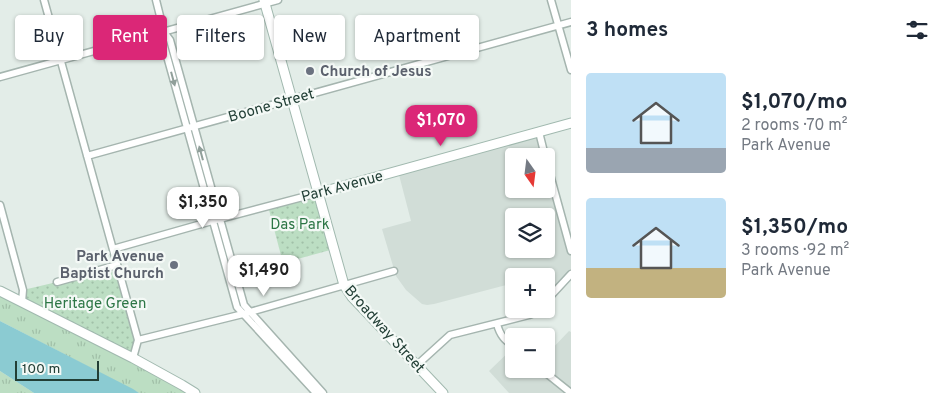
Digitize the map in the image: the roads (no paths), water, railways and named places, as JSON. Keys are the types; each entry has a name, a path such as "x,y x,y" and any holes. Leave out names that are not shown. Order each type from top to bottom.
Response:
{"street":[{"path":"44,0 48,15"},
{"path":"156,0 160,15"},
{"path":"167,31 264,2 278,0"},
{"path":"551,0 571,70"},
{"name":"Broadway Street","path":"264,2 344,285 352,297 443,393"},
{"name":"Boone Street","path":"87,156 571,22"},
{"path":"167,57 190,128 215,220 246,313 312,385 323,393"},
{"path":"0,77 61,60 138,340 133,358"},
{"name":"Park Avenue","path":"112,249 571,123"},
{"path":"539,132 543,148"},
{"path":"555,191 571,251"},
{"path":"0,205 23,290 22,302"},
{"path":"57,282 117,265"},
{"path":"138,340 246,313 394,271"},
{"path":"555,291 571,274"},
{"path":"0,292 133,358 195,393"},
{"path":"417,365 450,336 518,318"},
{"path":"496,324 499,333 505,340"},
{"path":"552,378 571,393"},
{"path":"312,385 316,393"}],"water":[{"path":"0,321 139,393 34,393 0,371"}],"place":[{"name":"Church of Jesus","path":"310,71"},
{"name":"Park Avenue Baptist Church","path":"174,265"}],"park label":[{"name":"Das Park","path":"300,224"},
{"name":"Heritage Green","path":"95,303"}]}
